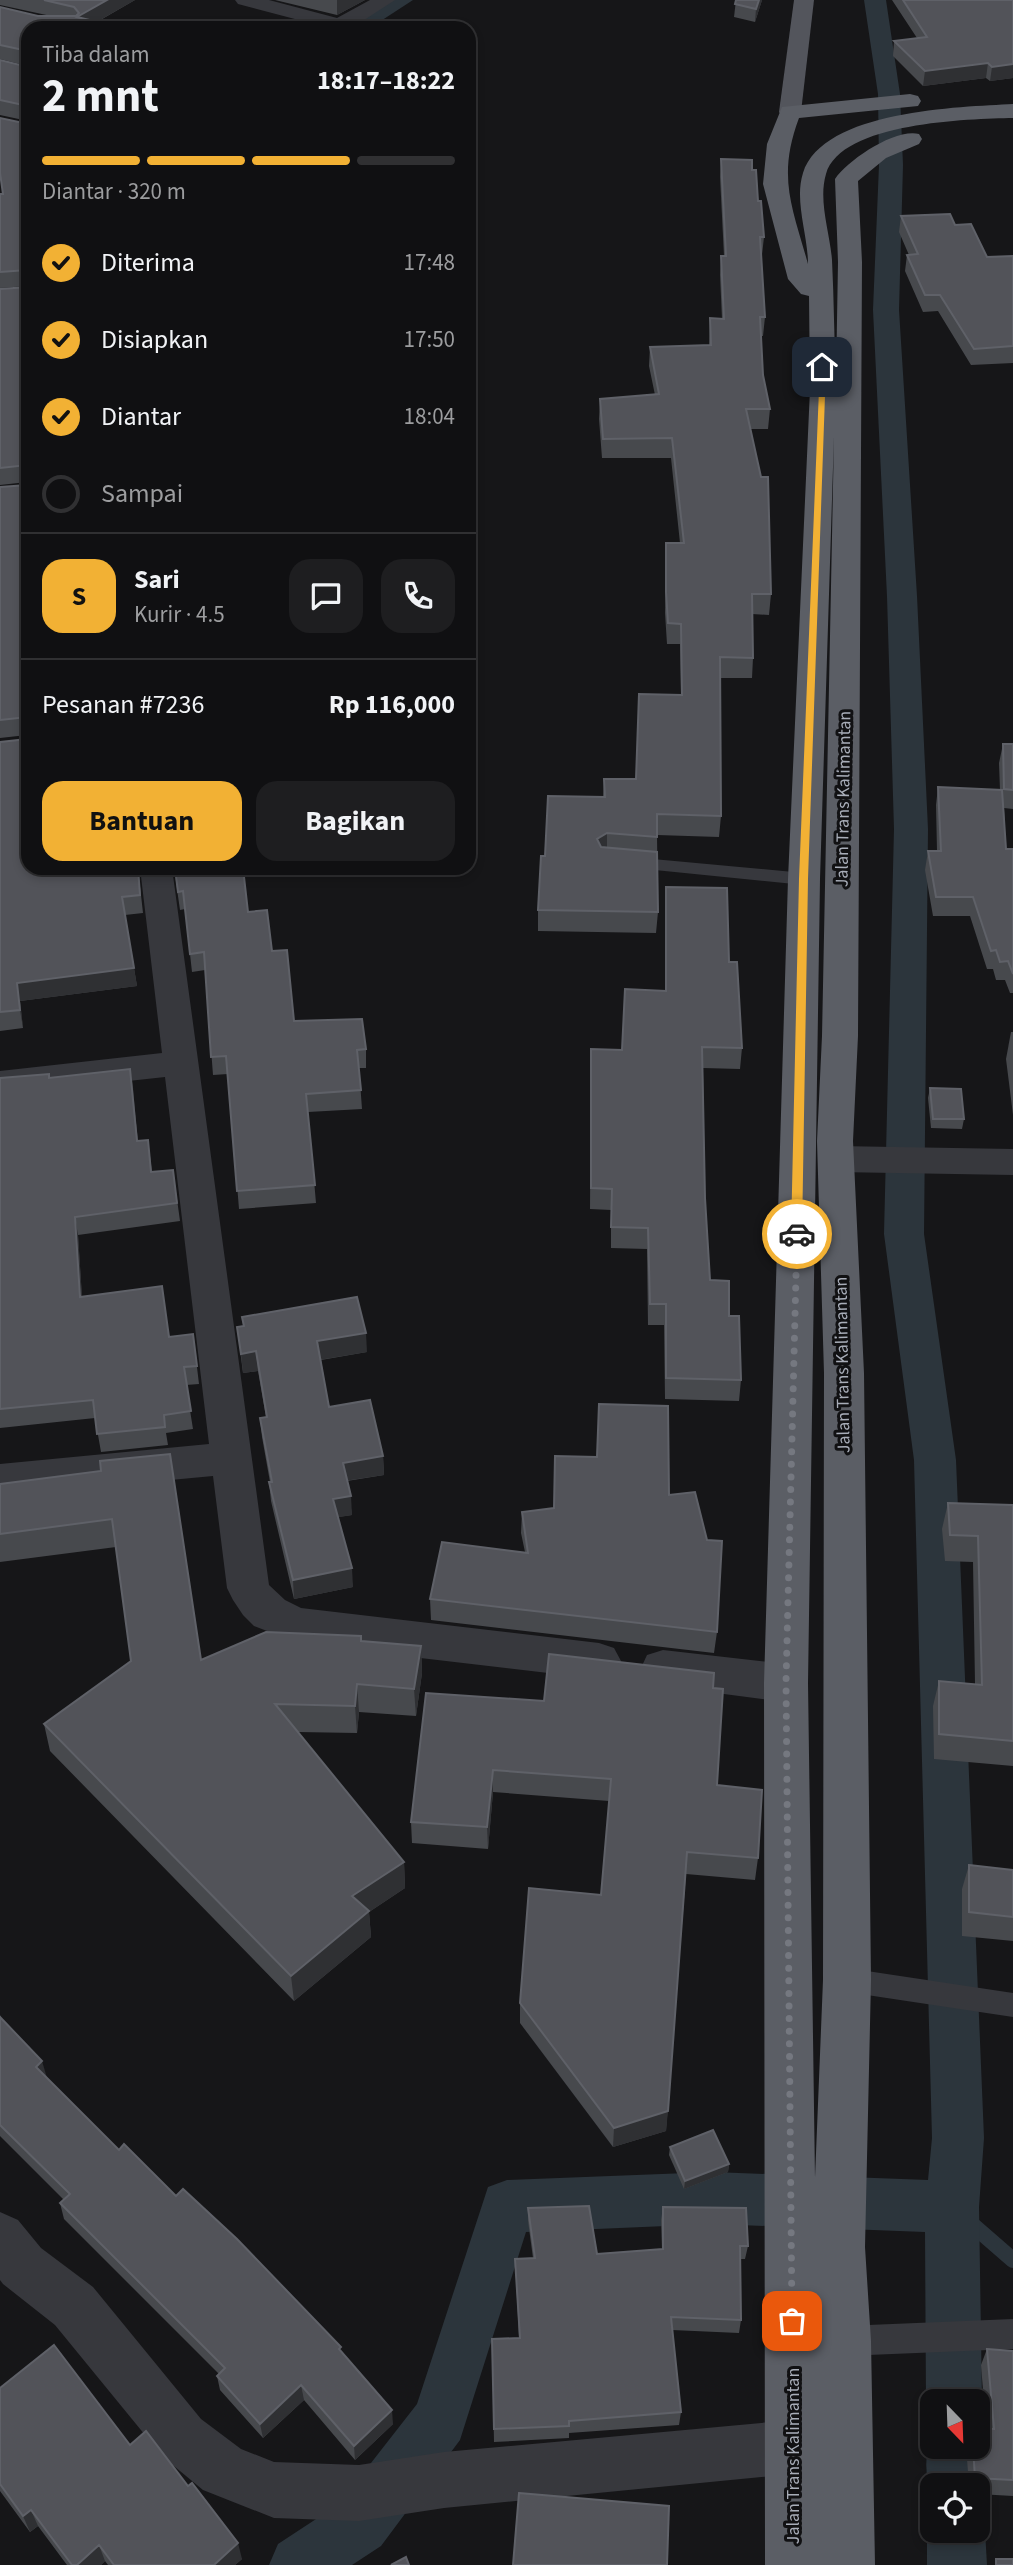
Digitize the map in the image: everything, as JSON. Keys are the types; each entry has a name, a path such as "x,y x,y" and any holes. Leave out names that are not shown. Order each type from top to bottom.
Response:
{"highway":[{"path":"821,300 800,279 775,184 778,144 790,112 1013,96"},
{"name":"Jalan Trans Kalimantan","path":"847,2565 844,2341 815,2247 791,2125 786,1682 804,879 822,389 820,258 811,188 815,171 830,152 845,141 873,128 940,114 1013,111"},
{"name":"Jalan Trans Kalimantan","path":"793,2565 793,2447 815,2247 844,2122 864,1982 844,1373 850,262 846,179 854,170 894,145 956,128 1013,119"}],"main road":[{"path":"790,112 804,0"}],"street":[{"path":"245,0 326,21"},
{"path":"348,21 385,0"},
{"path":"157,875 248,1588 255,1603 276,1619 301,1626 786,1682"},
{"path":"0,1083 181,1063"},
{"path":"845,1159 1004,1162"},
{"path":"0,1480 232,1458"},
{"path":"7,2263 74,2306 182,2438 223,2470 274,2490 359,2493 444,2480 793,2447"}],"lane":[{"path":"607,861 804,879"},
{"path":"864,1982 1013,2005"},
{"path":"844,2341 1013,2334"}],"building":[{"path":"44,0 107,0 77,17 94,21 21,21 21,50 0,45 0,7 38,16 76,16 79,13 74,7"},
{"path":"736,0 759,0 756,9 735,4"},
{"path":"903,0 1013,0 1013,64 992,67 988,63 925,71 894,41 927,37"},
{"path":"0,60 21,65 21,104 0,100"},
{"path":"0,118 21,122 21,270 0,272 0,194 3,194 0,173"},
{"path":"721,159 752,160 752,170 756,170 758,201 761,201 764,237 760,237 765,317 760,317 763,375 770,409 746,409 761,477 768,477 771,594 752,594 753,658 720,657 721,816 657,814 657,837 607,833 597,839 601,847 657,852 658,912 538,910 541,856 545,856 548,796 605,797 604,779 636,779 639,694 682,695 681,624 668,623 666,592 666,543 684,543 672,438 603,439 600,399 659,394 650,347 711,345 710,318 724,319 721,256 726,256"},
{"path":"950,214 955,225 971,224 987,257 1013,256 1013,346 974,349 940,295 925,295 907,255 918,254 901,216"},
{"path":"21,288 21,466 0,468 0,289"},
{"path":"21,485 21,718 0,720 0,487"},
{"path":"21,740 21,875 139,875 140,895 122,897 134,968 17,983 20,1010 0,1012 0,742"},
{"path":"1003,744 1013,744 1013,790 1004,789"},
{"path":"938,787 1002,790 1006,849 1013,849 1013,974 1008,961 1000,962 996,950 991,951 973,897 936,897 928,851 941,851"},
{"path":"176,875 244,875 248,912 267,910 272,951 287,950 294,1021 362,1019 366,1049 357,1050 361,1090 306,1094 315,1185 237,1191 226,1056 211,1057 204,952 190,954 183,891 178,892"},
{"path":"666,887 727,888 729,962 737,962 742,1048 702,1047 705,1198 710,1280 729,1281 729,1316 739,1316 741,1380 666,1378 666,1304 650,1304 648,1228 611,1227 612,1189 591,1188 591,1049 622,1050 625,989 666,991"},
{"path":"130,1069 137,1141 148,1140 151,1172 173,1170 177,1203 75,1217 80,1297 162,1286 169,1337 193,1334 197,1366 184,1367 191,1411 164,1415 165,1427 97,1434 93,1400 0,1409 0,1078 49,1074 49,1078"},
{"path":"930,1088 961,1089 964,1119 933,1119"},
{"path":"357,1297 366,1333 317,1341 329,1407 370,1400 383,1456 343,1463 351,1496 333,1499 352,1568 293,1580 269,1482 272,1482 260,1418 267,1417 256,1351 241,1354 237,1327 244,1326 242,1317"},
{"path":"599,1404 668,1406 669,1495 695,1492 707,1540 722,1541 717,1632 430,1599 442,1542 528,1553 522,1512 554,1508 555,1456 597,1457"},
{"path":"170,1454 201,1660 266,1632 361,1636 361,1641 421,1646 414,1689 357,1684 355,1706 275,1704 404,1862 352,1896 369,1911 291,1976 44,1724 131,1661 112,1519 0,1534 0,1484 101,1471 100,1461"},
{"path":"948,1503 1013,1505 1013,1741 939,1734 939,1681 982,1685 978,1536 950,1535"},
{"path":"549,1654 714,1673 713,1688 723,1689 717,1785 762,1790 758,1858 687,1852 668,2111 614,2128 520,2003 529,1888 601,1895 611,1779 493,1770 487,1827 411,1822 426,1693 544,1701"},
{"path":"969,1865 1013,1870 1013,1917 969,1912"},
{"path":"0,2017 42,2061 36,2067 119,2150 124,2144 176,2196 183,2189 237,2239 341,2347 339,2349 392,2410 354,2446 301,2385 260,2424 217,2376 225,2368 60,2203 70,2194 0,2125"},
{"path":"713,2130 729,2164 685,2181 670,2147"},
{"path":"589,2206 597,2254 663,2249 663,2207 746,2208 748,2246 740,2246 741,2320 671,2317 681,2412 569,2421 569,2426 494,2429 492,2339 520,2338 515,2259 535,2258 528,2208"},
{"path":"54,2345 130,2445 146,2431 188,2486 192,2483 238,2543 214,2565 114,2565 99,2545 77,2565 72,2565 31,2510 23,2516 0,2484 0,2388"},
{"path":"987,2349 1013,2351 1013,2480 990,2479 990,2473 975,2473 974,2459 990,2459 990,2429 994,2429"},
{"path":"519,2493 669,2506 667,2565 513,2565"},
{"path":"406,2557 409,2565 391,2565"},
{"path":"996,2559 1013,2559 1013,2565 996,2565"}],"waterway":[{"path":"366,21 402,0"},
{"path":"875,0 889,94 891,165 886,310 902,596 911,829 904,1234 935,1460 958,2138 952,2207"},
{"path":"299,2565 360,2525 440,2420 507,2206 713,2198 952,2207"},
{"path":"952,2207 1013,2260"},
{"path":"952,2207 954,2389"},
{"path":"955,2459 956,2473"},
{"path":"956,2543 957,2565"}],"way so far":[{"path":"792,2321 786,1682 797,1234"}],"route":[{"path":"797,1234 804,879 822,367"}]}
